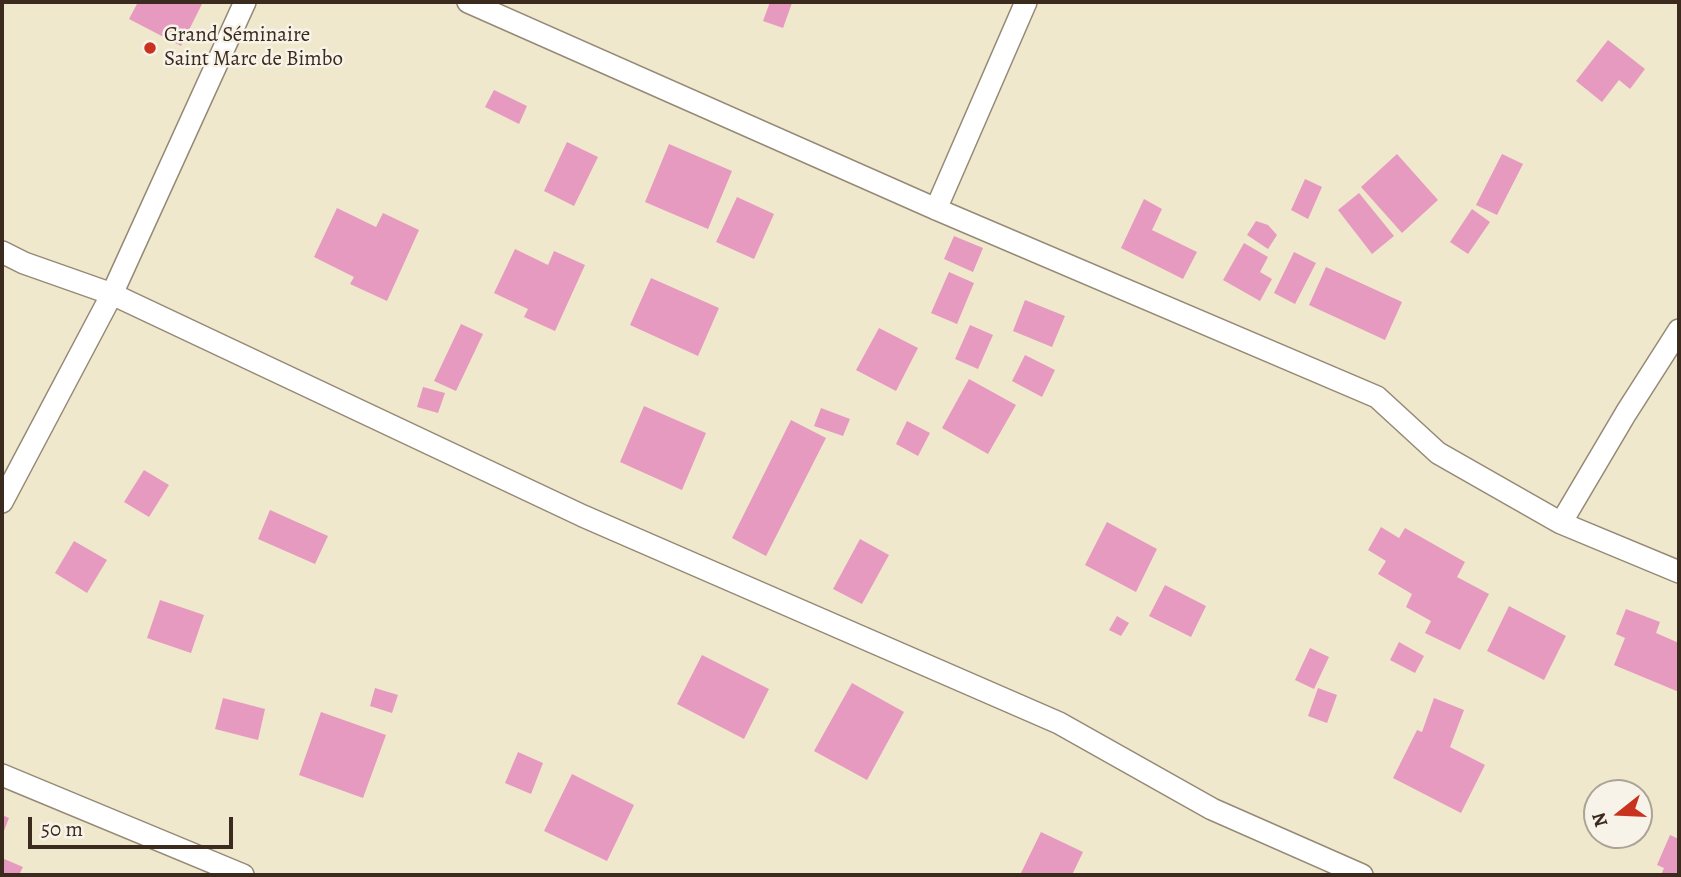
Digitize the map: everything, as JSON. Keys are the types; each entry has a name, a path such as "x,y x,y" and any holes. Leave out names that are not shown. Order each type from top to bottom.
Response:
{"street":[{"path":"2,502 112,294 244,2"},
{"path":"468,2 936,209 1377,397 1438,453 1561,523 1679,572"},
{"path":"936,209 1026,2"},
{"path":"2,252 24,263 112,294 583,516 1059,723 1212,809 1362,875"},
{"path":"1561,523 1679,330"},
{"path":"2,775 243,875"}],"building":[{"path":"138,2 203,2 181,46 129,19"},
{"path":"770,2 792,3 783,28 763,21"},
{"path":"1608,40 1645,69 1630,89 1619,80 1602,102 1576,81"},
{"path":"494,90 527,106 519,124 485,107"},
{"path":"567,142 598,157 574,206 544,191"},
{"path":"669,144 732,171 708,229 645,202"},
{"path":"1397,154 1438,200 1402,233 1361,187"},
{"path":"1502,154 1523,164 1497,215 1476,205"},
{"path":"1305,179 1322,187 1308,219 1291,210"},
{"path":"1359,193 1394,236 1372,254 1338,210"},
{"path":"737,197 774,214 754,259 716,242"},
{"path":"1144,199 1162,209 1152,230 1197,252 1183,279 1121,248"},
{"path":"337,208 376,227 383,213 419,230 387,301 350,284 354,277 314,257"},
{"path":"1472,209 1490,222 1468,254 1450,242"},
{"path":"1256,221 1268,225 1277,235 1268,249 1247,235"},
{"path":"954,236 983,248 973,272 944,259"},
{"path":"1244,243 1268,257 1260,272 1272,279 1260,301 1223,280"},
{"path":"515,249 548,265 554,251 585,265 555,331 524,317 528,309 494,293"},
{"path":"1294,252 1316,263 1295,304 1274,293"},
{"path":"1326,267 1402,302 1385,340 1309,305"},
{"path":"949,272 974,283 957,324 931,313"},
{"path":"651,278 719,308 698,356 630,325"},
{"path":"1025,300 1065,316 1052,347 1013,331"},
{"path":"461,324 483,334 456,391 434,381"},
{"path":"970,325 993,335 978,369 955,359"},
{"path":"879,328 918,348 896,391 856,370"},
{"path":"1025,355 1055,370 1042,397 1012,381"},
{"path":"969,379 1016,405 988,454 942,428"},
{"path":"423,387 445,393 438,413 417,407"},
{"path":"644,406 706,433 682,490 620,462"},
{"path":"821,408 850,419 843,436 814,426"},
{"path":"791,420 826,438 766,556 732,538"},
{"path":"907,421 930,433 918,456 896,444"},
{"path":"144,470 169,485 149,517 124,502"},
{"path":"270,510 328,536 315,564 258,539"},
{"path":"1107,522 1157,549 1136,592 1085,565"},
{"path":"1381,527 1399,538 1405,528 1465,562 1457,577 1489,594 1460,650 1425,633 1431,621 1406,607 1412,594 1378,574 1386,561 1368,550"},
{"path":"860,539 889,555 862,604 833,589"},
{"path":"74,541 107,560 87,593 55,573"},
{"path":"1165,585 1206,606 1191,637 1149,616"},
{"path":"160,600 204,615 191,653 147,638"},
{"path":"1509,606 1566,636 1544,680 1487,651"},
{"path":"1626,609 1660,622 1656,633 1679,643 1679,692 1614,665 1625,638 1616,634"},
{"path":"1117,616 1129,623 1121,636 1109,630"},
{"path":"1399,642 1424,656 1415,673 1390,660"},
{"path":"1310,648 1329,657 1314,689 1295,680"},
{"path":"702,655 769,689 744,739 677,704"},
{"path":"852,683 904,712 867,780 814,751"},
{"path":"375,688 398,695 392,713 370,706"},
{"path":"1318,688 1337,695 1327,723 1308,716"},
{"path":"223,698 265,709 258,740 215,729"},
{"path":"1434,698 1464,710 1450,747 1485,765 1461,813 1393,778 1417,730 1422,732"},
{"path":"321,712 386,735 363,798 299,775"},
{"path":"518,752 543,763 531,794 505,783"},
{"path":"572,774 634,805 607,861 544,831"},
{"path":"2,815 9,818 2,836"},
{"path":"1041,832 1083,852 1072,875 1020,875"},
{"path":"1670,835 1679,839 1679,875 1661,875 1664,868 1657,865"},
{"path":"2,858 23,867 19,875 2,875"}],"place":[{"name":"Grand Séminaire Saint Marc de Bimbo","path":"150,48"}]}
